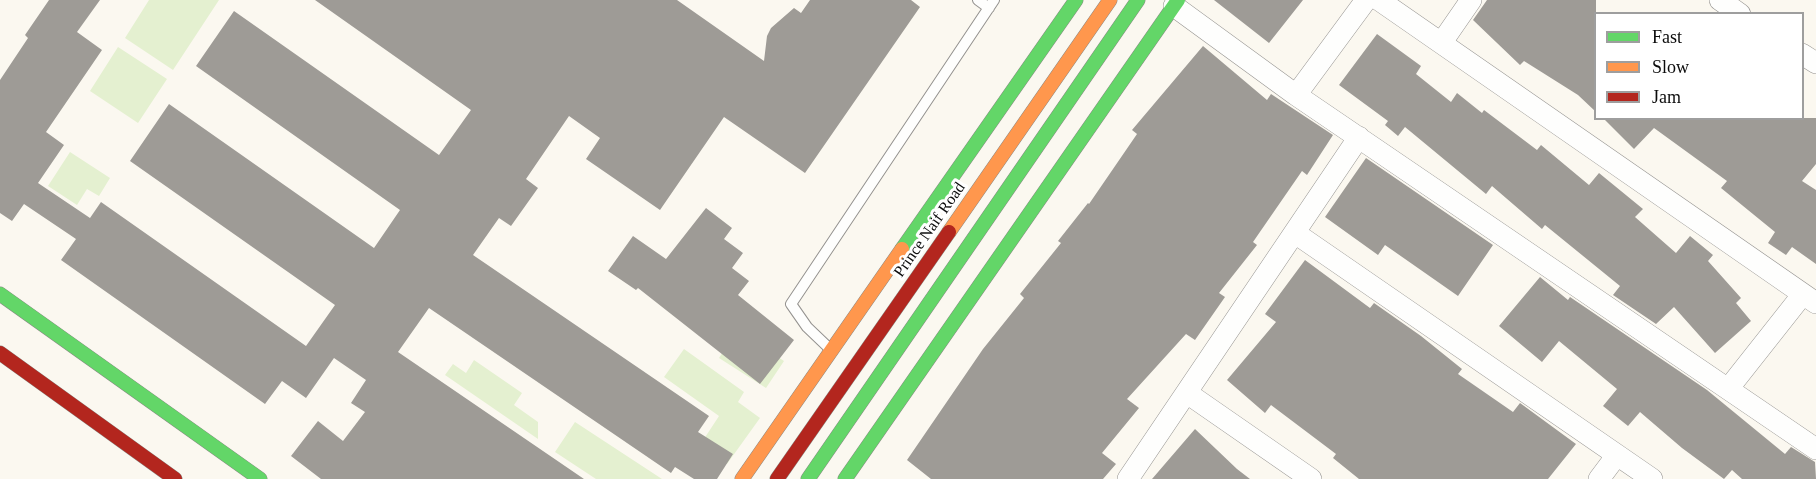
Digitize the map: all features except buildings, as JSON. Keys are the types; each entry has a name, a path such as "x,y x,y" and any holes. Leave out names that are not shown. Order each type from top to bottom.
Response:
{"street":[{"path":"742,479 1076,0"},
{"name":"Prince Naif Road","path":"777,479 1110,0"},
{"path":"808,479 1138,0"},
{"path":"1296,95 1366,0"},
{"path":"1379,0 1810,298 1728,389"},
{"path":"1442,42 1471,0"},
{"path":"1720,0 1737,12"},
{"path":"845,479 1177,3 1296,95 1816,449"},
{"path":"1128,479 1359,137"},
{"path":"1294,233 1652,479"},
{"path":"0,294 260,479"},
{"path":"0,353 175,479"},
{"path":"1187,393 1311,479"},
{"path":"1599,479 1617,455"}],"lane":[{"path":"830,350 807,327 791,304 992,4 978,0"}],"green space":[{"path":"149,0 219,0 173,70 125,38"},
{"path":"118,47 167,79 138,123 90,91"},
{"path":"70,152 110,178 99,196 87,189 77,205 48,186"},
{"path":"737,330 784,361 766,388 719,358"},
{"path":"684,349 744,392 738,402 760,418 727,464 700,445 719,416 664,377"},
{"path":"474,360 522,393 514,405 538,422 538,439 445,375 453,364 466,373"},
{"path":"575,422 662,479 596,479 555,452"}],"traffic: fast":[{"path":"902,249 1076,0"},
{"path":"808,479 1138,0"},
{"path":"845,479 1178,0"},
{"path":"0,294 260,479"}],"traffic: slow":[{"path":"949,232 1110,0"},
{"path":"742,479 902,249"}],"traffic: jam":[{"path":"777,479 949,232"},
{"path":"0,353 175,479"}]}
